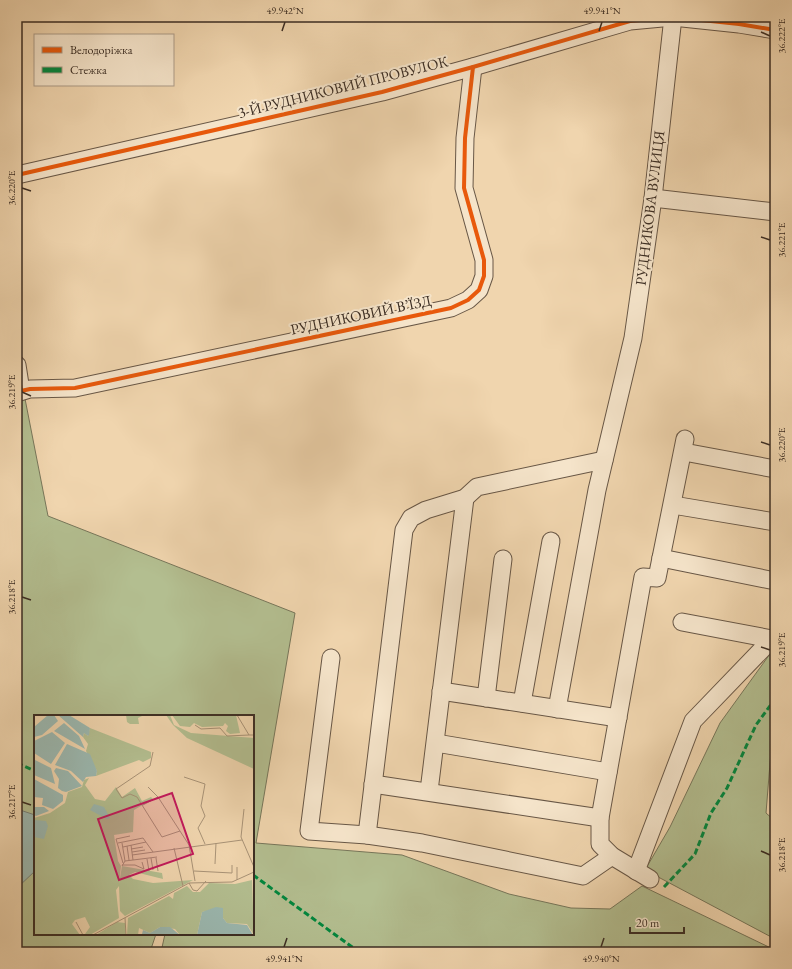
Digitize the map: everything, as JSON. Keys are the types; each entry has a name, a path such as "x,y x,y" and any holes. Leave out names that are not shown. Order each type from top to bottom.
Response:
{"street":[{"name":"3-Й РУДНИКОВИЙ ПРОВУЛОК","path":"17,175 382,92 630,21 673,17 739,24 775,30"},
{"name":"РУДНИКОВА ВУЛИЦЯ","path":"557,709 597,490 633,338 653,198 673,17"},
{"name":"РУДНИКОВИЙ В’ЇЗД","path":"19,392 30,389 47,390 82,387 451,308 468,300 479,290 484,276 484,260 464,188 465,138 473,67"},
{"path":"653,198 775,212"},
{"path":"17,365 19,392"},
{"path":"682,622 772,639 693,721 643,875 612,856 600,844 600,818 642,577 657,578 685,446 775,469"},
{"path":"367,835 404,530 411,518 426,510 465,498 477,487 604,460"},
{"path":"429,791 465,498"},
{"path":"672,504 775,522"},
{"path":"522,703 552,541"},
{"path":"661,558 775,580"},
{"path":"486,698 503,559"},
{"path":"331,658 309,831 367,835 422,843 583,876 612,856"},
{"path":"441,691 618,718"},
{"path":"436,743 608,772"},
{"path":"373,784 429,791 600,818"}],"green space":[{"path":"17,358 48,516 295,613 256,843 402,855 509,894 571,908 610,909 642,886 775,950 775,952 161,952 165,935 254,935 254,715 34,715 34,935 156,935 150,952 17,952"},
{"path":"775,647 775,747 771,751 766,813 775,821 775,939 645,870 670,827 720,723"}],"water":[{"path":"17,809 34,815 34,872 17,888"}],"marked path":[{"path":"664,887 695,854 711,813 727,788 756,725 775,699"},
{"path":"17,763 34,771"},
{"path":"254,876 359,952"}],"cycle path":[{"path":"17,175 382,92 630,21 673,17 739,24 775,30"},
{"path":"17,365 21,391 30,389 75,388 451,308 468,300 479,290 484,276 484,260 464,188 465,138 473,67"}]}
